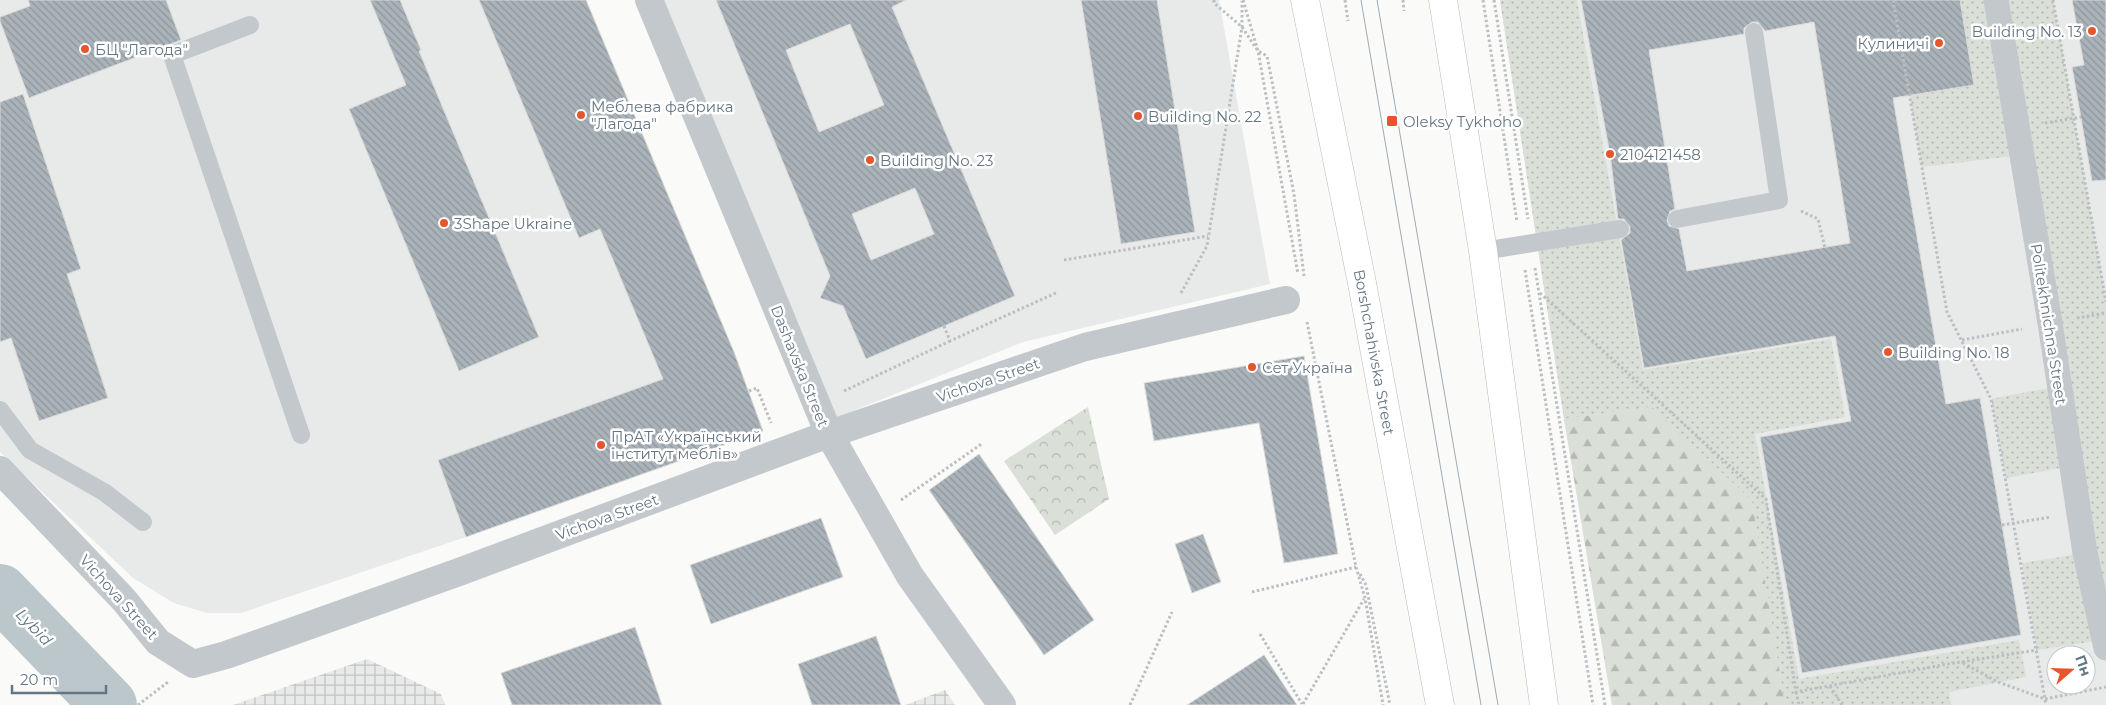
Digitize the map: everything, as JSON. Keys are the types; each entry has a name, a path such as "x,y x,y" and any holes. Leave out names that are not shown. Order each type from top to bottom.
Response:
{"main road":[{"name":"Borshchahivska Street","path":"1305,0 1362,283 1440,705"},
{"path":"1443,0 1483,251 1544,705"}],"street":[{"name":"Dashavska Street","path":"649,0 828,434 910,576 1002,705"},
{"name":"Politekhnichna Street","path":"1996,0 2050,323 2085,553 2106,648"},
{"name":"Vichova Street","path":"0,470 124,600 158,642 193,664 226,655 459,572 828,434 1085,347 1299,295"}],"lane":[{"path":"250,25 172,55 301,435"},
{"path":"1677,219 1778,200 1754,32"},
{"path":"1483,251 1620,229"},
{"path":"0,410 30,450 104,492 143,522"}],"path":[{"path":"1214,0 1214,3 1242,27 1258,51 1267,56 1294,194 1299,295"},
{"path":"1180,294 1207,246 1242,27 1243,0"},
{"path":"1243,0 1258,51 1299,295 1356,567 1365,598 1383,705"},
{"path":"1345,0 1348,21"},
{"path":"1402,0 1404,11"},
{"path":"1483,0 1526,244 1540,293 1605,705"},
{"path":"1494,0 1526,244 1593,705"},
{"path":"1893,0 1947,312 1991,399 2046,705"},
{"path":"2053,0 2106,302"},
{"path":"2047,123 2081,117"},
{"path":"1778,200 1818,219 1825,248"},
{"path":"1064,260 1208,236"},
{"path":"837,394 1058,292"},
{"path":"1540,293 1766,499 1798,705"},
{"path":"1961,340 2106,313"},
{"path":"944,326 950,341"},
{"path":"749,391 757,388 772,428"},
{"path":"894,504 982,443"},
{"path":"1252,592 1356,567"},
{"path":"1356,567 1366,585 1390,705"},
{"path":"1260,634 1302,705 1365,598"},
{"path":"1130,705 1172,612"},
{"path":"1796,692 2037,650"},
{"path":"1962,662 1998,682 2045,699 2106,687"},
{"path":"1830,686 1842,705"}],"shaded area":[{"path":"0,0 586,0 734,352 763,431 466,537 241,613 207,613 174,603 133,578 0,452"},
{"path":"657,0 1219,0 1270,284 1023,342 831,420"},
{"path":"1500,0 2106,0 2106,705 1612,705 1564,419"},
{"path":"367,659 441,694 445,705 233,705"},
{"path":"945,690 955,705 905,705"}],"green space":[{"path":"1500,0 1577,0 1643,370 1831,339 1845,417 1755,434 1799,679 2019,640 2026,677 1949,692 1951,705 1785,705 1752,501 1652,407 1564,419"},
{"path":"1893,0 2053,0 2106,302 2106,648 2103,640 2070,645 2046,645 2046,649 2037,650 2022,563 2085,553 2072,466 2006,478 1991,399 2059,386 2021,155 1922,167"},
{"path":"1088,407 1109,499 1055,535 1004,461"},
{"path":"1652,407 1752,501 1785,705 1612,705 1564,419"}],"building":[{"name":"БЦ \"Лагода\"","path":"28,0 166,0 181,40 29,98 0,21 0,17 30,6"},
{"name":"3Shape Ukraine","path":"370,0 400,0 421,50 419,51 539,337 459,371 349,109 406,85"},
{"path":"479,0 586,0 734,352 763,431 466,537 438,460 663,379 600,229 579,238"},
{"name":"Building No. 23","path":"716,0 906,0 892,7 1015,296 866,359 843,306 820,298 830,276","holes":["850,24 884,105 819,132 786,50","915,188 934,234 871,260 852,214"]},
{"name":"Building No. 22","path":"1081,0 1157,0 1195,232 1121,244"},
{"name":"Building No. 18","path":"1581,0 1960,0 1974,85 1893,98 1946,404 1980,398 2021,635 1802,673 1760,437 1851,421 1835,336 1644,368 1621,240 1630,233 1630,227 1624,219 1618,219 1610,154","holes":["1752,22 1758,22 1765,31 1814,22 1850,243 1687,271 1679,229 1669,226 1667,220 1670,211 1675,209 1649,50 1744,34 1744,28"]},
{"path":"2072,0 2106,0 2106,180 2092,181 2072,67 2084,65"},
{"path":"23,94 81,269 67,274 108,398 39,421 11,338 0,342 0,102"},
{"path":"1304,356 1338,554 1284,563 1259,423 1154,441 1144,383"},
{"path":"979,454 1094,620 1044,655 929,490"},
{"path":"821,518 843,577 711,624 690,565"},
{"path":"1203,534 1221,582 1192,593 1175,544"},
{"path":"635,627 662,705 512,705 501,673"},
{"path":"876,636 901,705 812,705 798,664"},
{"path":"1264,655 1297,705 1187,705"}],"waterway":[{"name":"Lybid","path":"0,592 109,705"}],"tram line":[{"path":"1361,0 1481,705"},
{"path":"1377,0 1498,705"}],"place":[{"name":"Building No. 13","path":"2092,31"},
{"name":"Кулиничі","path":"1939,43"},
{"name":"БЦ \"Лагода\"","path":"85,49"},
{"name":"Меблева фабрика \"Лагода\"","path":"581,115"},
{"name":"Building No. 22","path":"1138,116"},
{"name":"Oleksy Tykhoho","path":"1392,121"},
{"name":"2104121458","path":"1610,154"},
{"name":"Building No. 23","path":"870,160"},
{"name":"3Shape Ukraine","path":"444,223"},
{"name":"Building No. 18","path":"1888,352"},
{"name":"Сет Україна","path":"1252,367"},
{"name":"ПрАТ «Український інститут меблів»","path":"601,445"}]}
